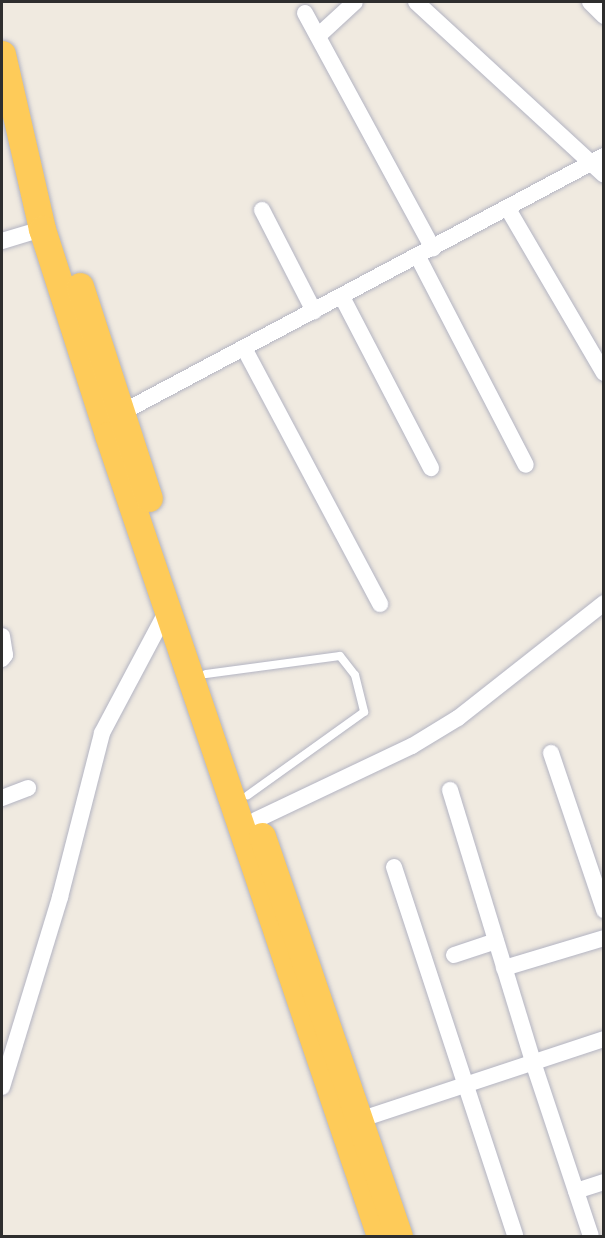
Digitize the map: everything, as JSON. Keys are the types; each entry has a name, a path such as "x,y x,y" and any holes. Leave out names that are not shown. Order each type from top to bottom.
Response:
{"highway":[{"path":"2,54 7,97 45,175 206,674 399,1236"},
{"path":"21,125 29,179 42,228 167,610 380,1236"}],"street":[{"path":"318,36 355,2"},
{"path":"121,413 508,209 600,165 416,2"},
{"path":"305,13 425,253 526,465"},
{"path":"508,209 603,373"},
{"path":"262,210 314,311"},
{"path":"2,241 42,228"},
{"path":"342,297 431,468"},
{"path":"244,348 380,604"},
{"path":"252,808 412,746 458,718 603,603"},
{"path":"2,1087 60,897 102,733 167,610"},
{"path":"2,636 6,655 2,660"},
{"path":"551,753 603,910"},
{"path":"2,798 28,788"},
{"path":"450,790 533,1062 591,1236"},
{"path":"394,867 515,1236"},
{"path":"504,968 603,938"},
{"path":"454,955 496,941"},
{"path":"359,1120 603,1039"},
{"path":"576,1191 603,1182"}],"lane":[{"path":"206,674 340,656 355,675 364,712 252,808"}]}
